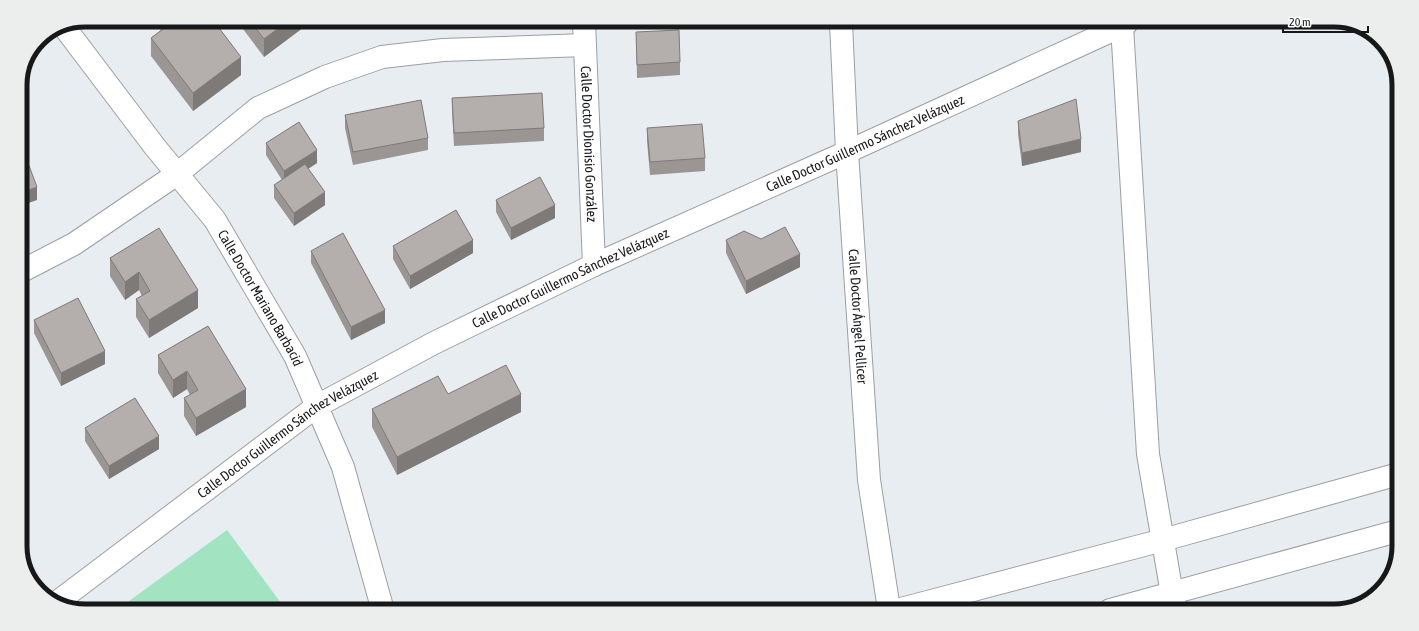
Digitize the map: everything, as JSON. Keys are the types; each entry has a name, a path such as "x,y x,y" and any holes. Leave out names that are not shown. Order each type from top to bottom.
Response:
{"street":[{"name":"Calle Doctor Dionisio González","path":"584,27 594,265"},
{"name":"Calle Doctor Ángel Pellicer","path":"841,27 847,152 869,480 888,604"},
{"name":"Calle Doctor Guillermo Sánchez Velázquez","path":"61,599 317,406 434,343 594,265 847,152 1120,27"},
{"path":"1124,27 1148,454 1174,602"},
{"name":"Calle Doctor Mariano Barbacid","path":"66,30 177,174 215,220 295,356 343,467 381,604"},
{"path":"27,268 74,244 177,174 258,108 325,77 382,57 443,50 585,45"},
{"path":"920,604 1163,540 1392,476"},
{"path":"1158,604 1174,602 1392,533"}],"green space":[{"path":"227,530 282,604 125,604"}],"building":[{"path":"166,27 218,27 241,57 193,93 151,38"},
{"path":"255,27 280,27 264,39"},
{"path":"679,30 680,62 637,65 636,32"},
{"path":"542,93 544,128 454,133 452,98"},
{"path":"1076,99 1081,139 1022,153 1018,121"},
{"path":"421,100 428,138 353,152 345,115"},
{"path":"299,122 317,150 284,171 266,143"},
{"path":"702,124 705,158 650,162 647,128"},
{"path":"27,160 37,187 27,191"},
{"path":"305,164 325,192 294,213 274,185"},
{"path":"540,177 555,205 511,228 496,200"},
{"path":"456,210 473,240 410,276 393,246"},
{"path":"785,227 800,254 746,281 726,240 744,231 761,239"},
{"path":"159,228 198,290 149,320 136,299 150,291 139,272 125,282 110,258"},
{"path":"343,233 385,310 351,327 311,251"},
{"path":"78,298 105,351 61,373 34,320"},
{"path":"208,326 246,389 196,418 184,398 198,390 187,371 173,380 158,355"},
{"path":"506,365 521,394 397,457 372,409 438,376 448,394"},
{"path":"135,398 159,436 109,466 85,428"}]}
